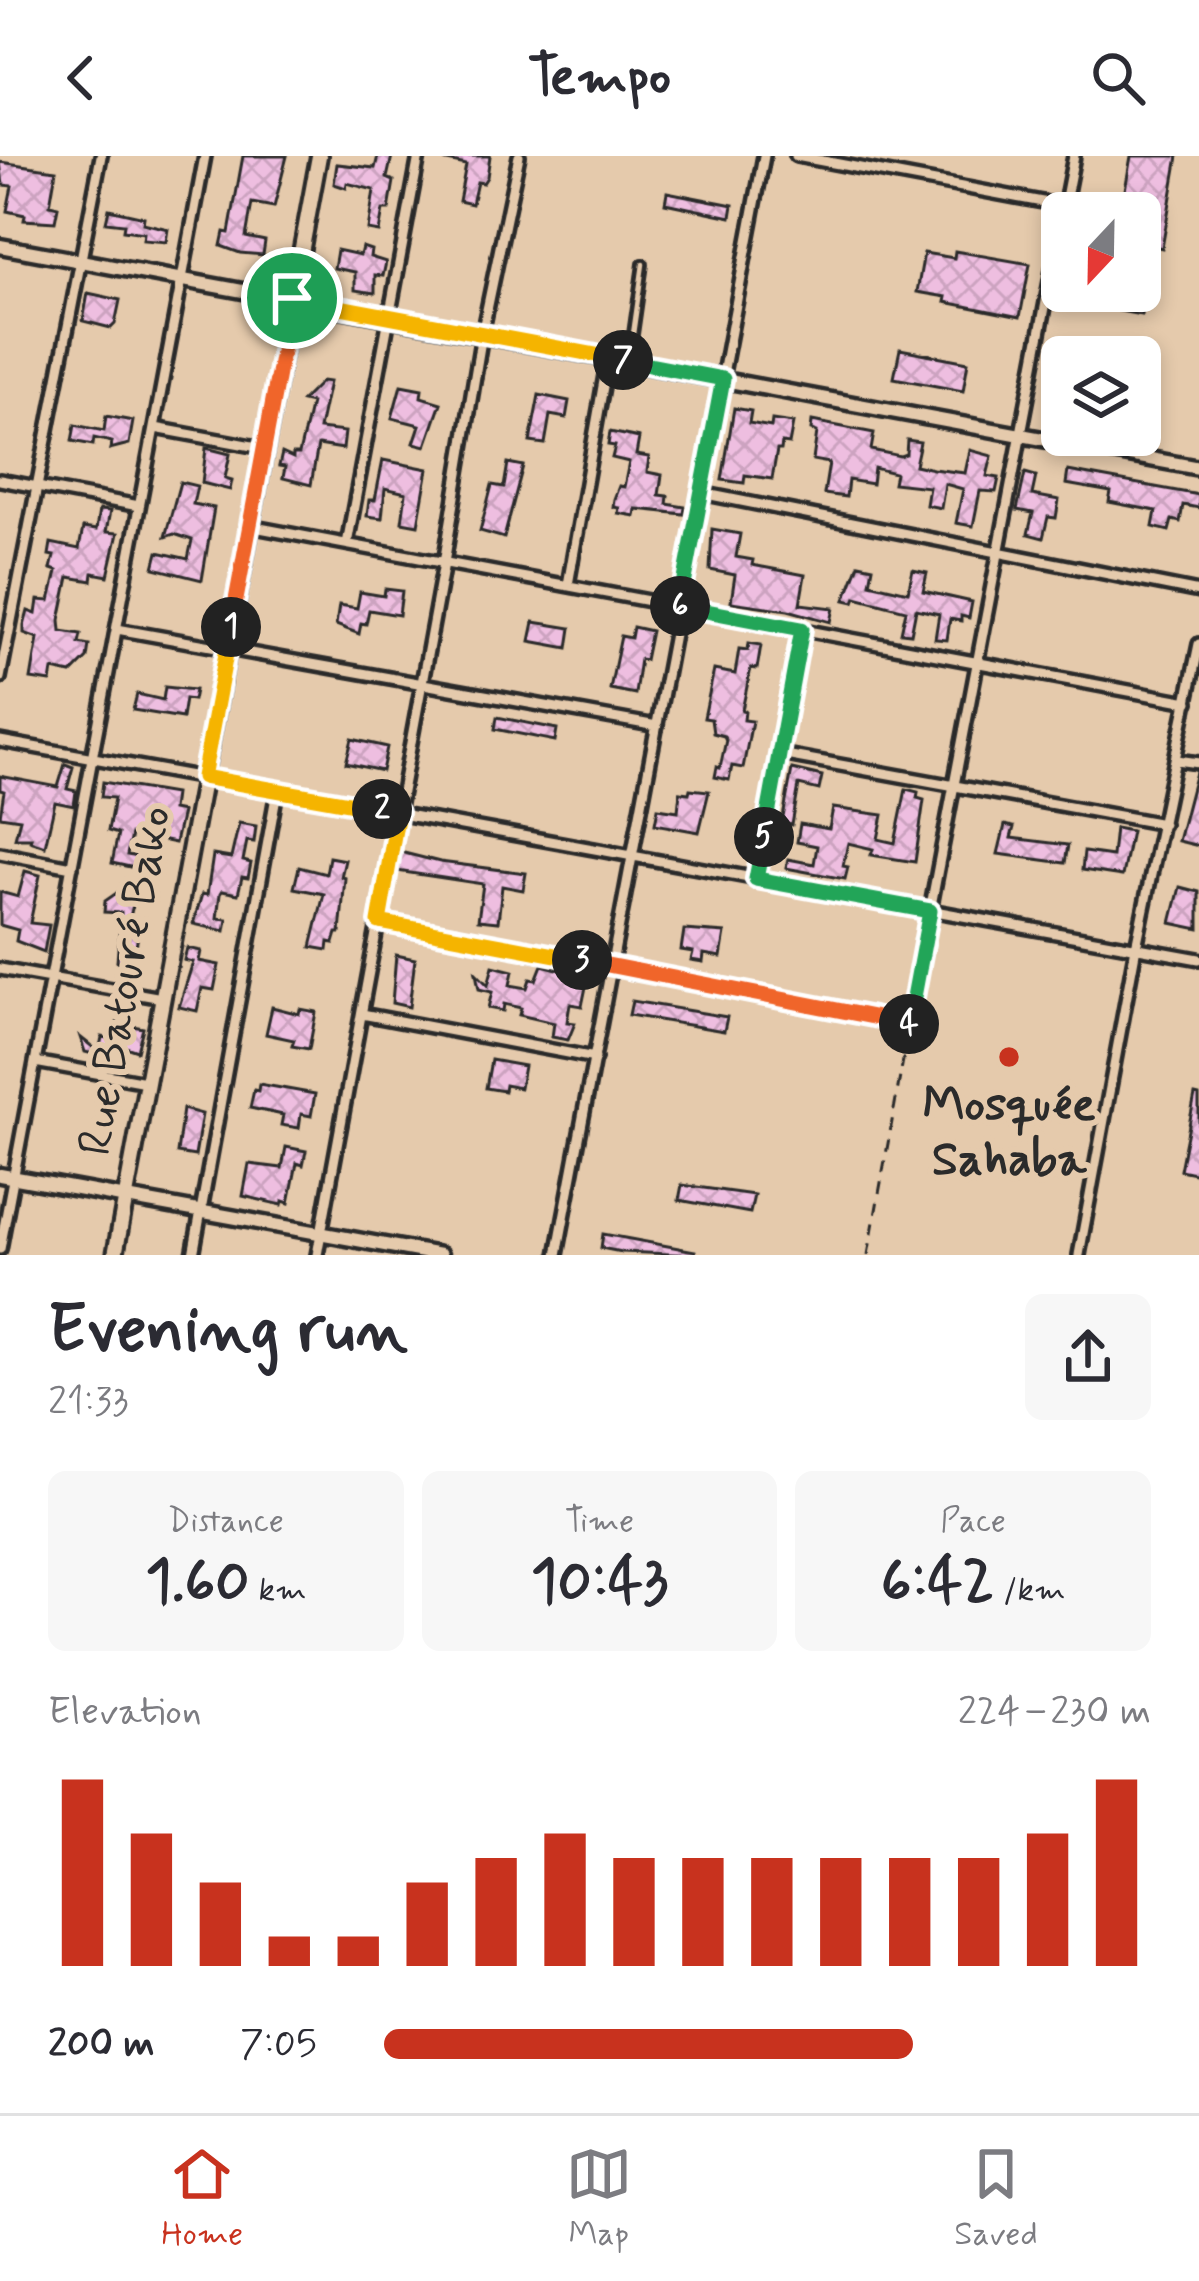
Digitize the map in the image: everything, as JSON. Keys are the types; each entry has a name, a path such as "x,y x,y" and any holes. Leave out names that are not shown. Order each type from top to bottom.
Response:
{"main road":[{"name":"Rue Batouré Bako","path":"115,1255 320,156"}],"street":[{"path":"0,678 101,156"},
{"path":"0,1249 6,1176 35,1063 205,156"},
{"path":"346,544 418,156"},
{"path":"317,1255 482,334 519,156"},
{"path":"557,1255 764,156"},
{"path":"796,156 1041,207"},
{"path":"1067,192 1074,156"},
{"path":"0,246 1199,468"},
{"path":"930,911 1043,312"},
{"path":"568,585 608,358"},
{"path":"155,428 263,448"},
{"path":"0,480 139,506"},
{"path":"701,493 1199,592"},
{"path":"249,526 1188,702"},
{"path":"0,604 14,606"},
{"path":"117,628 657,726"},
{"path":"756,879 802,629"},
{"path":"1079,1255 1199,644"},
{"path":"0,741 1199,959"},
{"path":"780,754 1163,824"},
{"path":"1178,760 1199,764"},
{"path":"193,1255 277,790"},
{"path":"0,854 72,867"},
{"path":"379,922 909,1025"},
{"path":"0,968 162,998"},
{"path":"362,1015 595,1058"},
{"path":"35,1063 146,1082"},
{"path":"6,1176 436,1255"}],"lane":[{"path":"628,362 643,264"}],"path":[{"path":"868,1255 930,911"}],"building":[{"path":"243,156 287,156 274,207 252,203 246,237 265,241 263,255 221,246 224,232 229,233"},
{"path":"378,156 392,156 387,178 394,181 379,232 368,230 374,190 334,184 337,164 375,168"},
{"path":"444,156 490,156 487,177 477,182 472,204 459,201 466,165 443,160"},
{"path":"1131,156 1178,156 1162,248 1161,192 1125,192"},
{"path":"0,162 56,170 50,205 58,207 55,222 24,220 25,215 7,211 12,186 3,185"},
{"path":"667,192 733,205 731,217 665,203"},
{"path":"109,209 144,217 143,223 168,229 166,242 143,240 144,233 106,222"},
{"path":"362,247 371,250 370,257 386,262 383,276 375,275 375,293 355,290 355,272 334,268 337,250 360,255"},
{"path":"955,251 1030,264 1020,317 917,292 924,253 954,258"},
{"path":"88,293 120,300 111,328 83,321"},
{"path":"900,349 968,362 963,391 894,378"},
{"path":"322,381 329,382 319,429 345,432 343,449 318,445 311,485 283,478 285,467 279,466 282,453 293,458 299,454 311,403 302,401"},
{"path":"401,385 422,389 421,397 441,403 426,446 414,443 420,425 392,418"},
{"path":"539,395 569,401 566,418 550,415 545,444 530,442"},
{"path":"734,408 751,411 749,423 771,427 772,420 793,423 789,444 782,443 777,450 772,479 745,475 744,483 722,480"},
{"path":"106,416 133,421 129,444 110,449 112,442 94,438 93,445 72,441 75,425 104,431"},
{"path":"812,421 874,433 871,450 900,456 906,454 907,440 920,442 915,465 933,469 965,473 970,450 992,456 987,476 999,478 996,492 980,491 973,526 956,523 963,489 945,484 941,508 926,505 929,487 893,483 895,473 874,468 872,484 848,480 846,497 824,494 829,463 813,460 817,432 811,430"},
{"path":"610,432 639,438 636,455 649,457 647,472 662,475 659,495 668,496 667,504 685,507 684,514 636,509 635,516 618,513 614,499 619,486 624,487 629,462 612,458 615,446 608,445"},
{"path":"206,448 230,454 225,478 232,480 230,490 202,483"},
{"path":"383,460 428,469 418,525 402,522 406,493 385,488 382,518 367,516"},
{"path":"508,463 523,466 504,538 480,531 492,485 504,487"},
{"path":"1068,471 1199,495 1199,508 1183,505 1180,522 1172,520 1169,531 1153,527 1156,511 1109,502 1111,492 1066,484"},
{"path":"1025,473 1036,476 1032,495 1059,500 1056,518 1048,517 1043,538 1028,534 1033,513 1017,510"},
{"path":"180,482 197,486 193,504 214,508 202,580 154,568 158,552 188,559 192,540 174,534 165,537"},
{"path":"99,510 110,511 106,532 118,533 108,576 93,573 92,581 69,577 60,620 61,631 81,634 79,643 89,645 87,658 71,674 53,670 51,682 31,679 38,638 24,633 24,626 28,611 36,614 38,600 50,601 57,571 51,569 51,543 79,549 83,528 96,530"},
{"path":"712,529 740,534 736,557 753,560 752,565 805,575 800,604 834,608 831,622 731,602 735,575 710,570"},
{"path":"859,564 873,567 870,583 908,592 913,570 927,573 923,591 972,602 969,618 950,619 947,640 935,639 939,614 916,609 911,634 901,633 906,610 856,597 854,602 845,600"},
{"path":"385,589 402,591 399,615 369,610 359,634 336,625 339,605 357,608 360,592 384,596"},
{"path":"534,622 571,628 568,648 530,641"},
{"path":"633,627 651,631 645,660 640,659 635,694 610,689 621,636 631,638"},
{"path":"749,643 761,645 742,710 744,720 752,721 743,768 732,766 729,780 715,777 726,740 713,733 711,719 704,718 714,670 735,674 739,649 748,650"},
{"path":"165,687 195,690 193,700 185,699 182,718 133,710 137,694 163,700"},
{"path":"497,717 557,729 555,741 495,729"},
{"path":"352,739 387,747 382,771 346,763"},
{"path":"65,764 73,767 67,789 76,791 74,806 55,802 45,846 31,838 15,838 20,819 0,816 4,791 0,790 0,776 58,787"},
{"path":"792,769 822,776 819,790 799,785 792,825 782,823"},
{"path":"1199,772 1199,846 1178,841"},
{"path":"103,782 174,794 172,810 182,812 175,843 131,834 127,855 150,859 148,871 112,863 118,834 108,831 114,798 101,797"},
{"path":"906,789 918,792 917,798 924,800 915,862 871,855 873,849 848,843 845,879 786,868 788,859 814,864 817,846 797,842 800,824 829,829 833,808 883,815 878,839 895,843"},
{"path":"709,791 699,832 655,824 658,808 678,811 680,792"},
{"path":"239,823 256,826 254,842 247,841 243,861 251,863 238,894 220,894 217,918 227,919 225,931 193,924 202,894 207,895 213,855 231,858"},
{"path":"1005,825 1014,827 1011,838 1068,845 1065,863 998,854"},
{"path":"1115,828 1131,831 1122,876 1082,870 1084,852 1112,856"},
{"path":"400,852 526,873 523,890 502,886 498,922 478,920 483,884 397,871"},
{"path":"329,857 345,860 341,877 345,878 340,933 334,943 329,942 328,950 311,947 324,894 294,888 299,867 326,874"},
{"path":"25,871 40,875 30,923 49,925 44,952 16,941 18,930 0,925 0,892 18,897"},
{"path":"1180,887 1199,892 1199,929 1171,923"},
{"path":"118,892 122,902 133,904 129,922 140,924 133,964 117,961 121,913 104,912 105,901"},
{"path":"684,930 725,933 721,957 704,954 703,962 691,960 693,952 681,950"},
{"path":"187,948 201,951 199,961 219,965 214,990 202,988 197,1011 179,1007 193,962 184,960"},
{"path":"396,955 415,959 409,1007 392,1003"},
{"path":"542,965 588,977 582,1006 570,1004 567,1022 575,1023 568,1040 552,1037 554,1023 519,1015 521,1008 504,1004 503,1011 488,1008 492,992 479,989 476,973 488,985 493,966 513,971 510,985 527,988"},
{"path":"632,1001 727,1017 724,1031 629,1015"},
{"path":"272,1007 299,1014 300,1009 316,1012 309,1049 266,1034"},
{"path":"117,1023 143,1028 137,1051 120,1045 117,1060 85,1052 80,1037 99,1052 102,1037 113,1039"},
{"path":"491,1060 524,1066 520,1088 486,1088"},
{"path":"259,1084 315,1094 311,1116 301,1114 299,1128 281,1125 283,1115 250,1108"},
{"path":"1195,1095 1199,1096 1199,1174 1180,1170"},
{"path":"183,1109 202,1114 195,1156 177,1153"},
{"path":"286,1147 306,1151 303,1165 297,1163 289,1203 243,1196 249,1164 282,1168"},
{"path":"682,1185 754,1195 750,1213 679,1200"},
{"path":"603,1234 695,1251 695,1255 601,1248"}],"place":[{"name":"Mosquée Sahaba","path":"1009,1057"}],"route":[{"path":"292,298 723,379 680,606 802,629 756,879 930,911 909,1025 379,922 398,812 203,777 292,298"}]}
